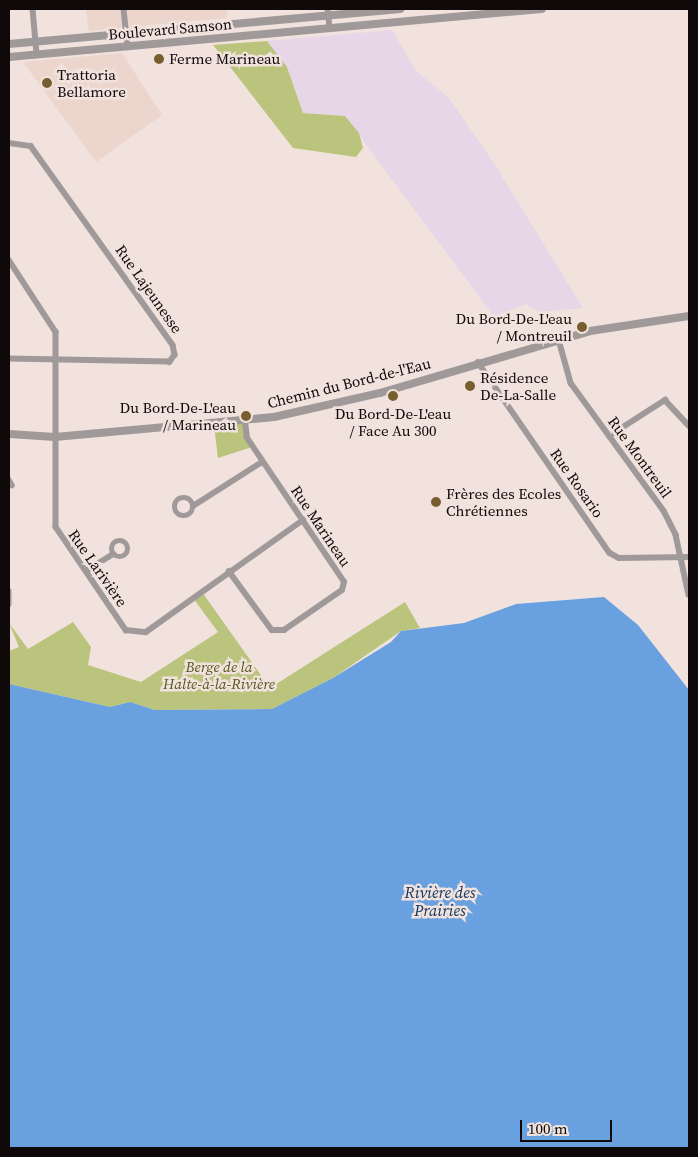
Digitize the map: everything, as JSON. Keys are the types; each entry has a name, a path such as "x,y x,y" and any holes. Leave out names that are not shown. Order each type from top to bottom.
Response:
{"street":[{"path":"33,9 37,54"},
{"path":"124,9 128,46"},
{"name":"Boulevard Samson","path":"9,44 328,12 400,9"},
{"name":"Boulevard Samson","path":"9,57 542,9"},
{"path":"328,12 330,28"},
{"name":"Rue Lajeunesse","path":"9,142 31,146 174,345 175,355 170,362 56,362 9,359"},
{"name":"Rue Larivière","path":"9,260 56,332 56,527 132,633 146,632 303,520"},
{"name":"Chemin du Bord-de-l'Eau","path":"9,434 55,438 245,421 380,393 477,362 559,340 689,316"},
{"name":"Rue Montreuil","path":"559,340 571,383 664,511 676,534 679,558 689,596"},
{"name":"Rue Rosario","path":"477,362 610,553 619,558 689,557"},
{"path":"609,436 665,400 689,426"},
{"name":"Rue Marineau","path":"230,571 272,630 292,625 342,590 344,582 246,438 245,421"},
{"path":"193,506 262,462"},
{"path":"86,571 114,554"},
{"path":"9,591 9,604"}],"shaded area":[{"path":"86,9 227,9 227,18 89,31"},
{"path":"392,30 416,71 449,98 495,165 583,308 540,312 526,304 494,317 345,116 303,113 287,67 267,41"},
{"path":"122,53 162,115 96,162 23,62"}],"green space":[{"path":"267,41 287,67 303,113 345,116 359,133 363,148 356,157 293,148 213,45"},
{"path":"245,421 252,447 218,458 214,425"},
{"name":"Berge de la Halte-à-la-Rivière","path":"202,592 270,688 405,602 420,628 401,631 333,678 272,709 155,710 130,702 110,707 9,684 9,651 19,647 9,623 28,649 73,622 91,647 88,665 141,682 218,632 193,598"}],"water":[{"name":"Rivière des Prairies","path":"604,597 638,625 689,690 689,1148 9,1148 9,684 110,707 130,702 155,710 272,709 333,678 391,642 401,631 464,623 516,604"}],"place":[{"name":"Ferme Marineau","path":"159,59"},
{"name":"Trattoria Bellamore","path":"47,83"},
{"name":"Du Bord-De-L'eau / Montreuil","path":"582,327"},
{"name":"Résidence De-La-Salle","path":"470,386"},
{"name":"Du Bord-De-L'eau / Face Au 300","path":"393,396"},
{"name":"Du Bord-De-L'eau / Marineau","path":"246,416"},
{"name":"Frères des Ecoles Chrétiennes","path":"436,502"}]}
